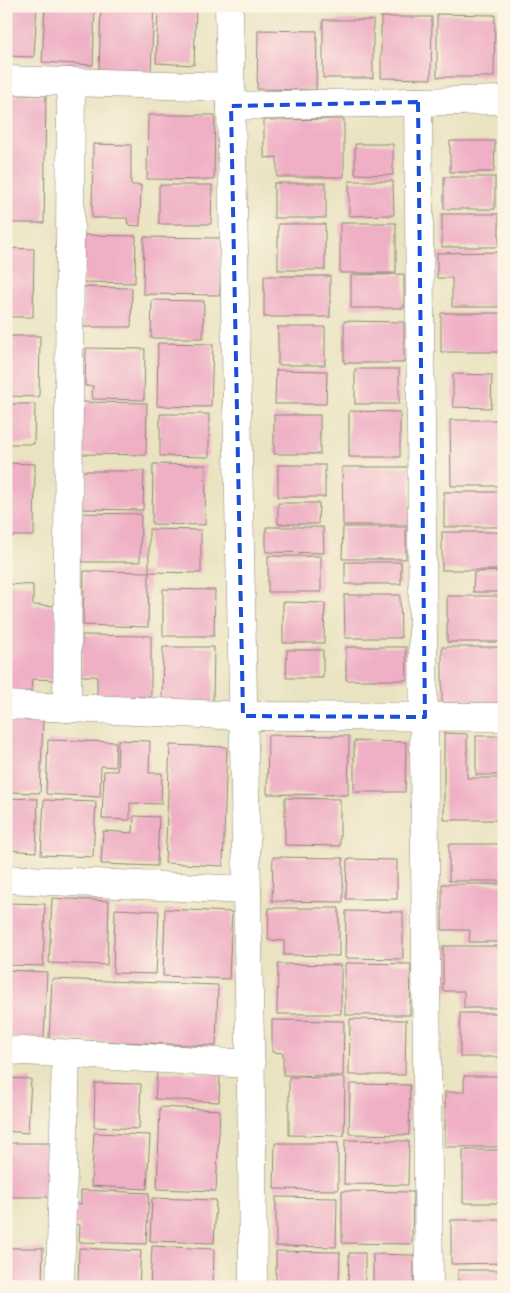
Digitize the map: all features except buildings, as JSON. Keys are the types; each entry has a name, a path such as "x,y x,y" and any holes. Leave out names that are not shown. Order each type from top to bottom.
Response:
{"street":[{"path":"229,6 253,1287"},
{"path":"6,80 71,82 231,96 418,102 504,100"},
{"path":"68,708 71,82"},
{"path":"418,102 430,1287"},
{"path":"6,706 243,716 504,717"},
{"path":"6,879 247,890"},
{"path":"6,1050 250,1064"},
{"path":"60,1287 66,1054"}],"highlighted area":[{"path":"418,102 425,717 243,716 231,106"}]}
